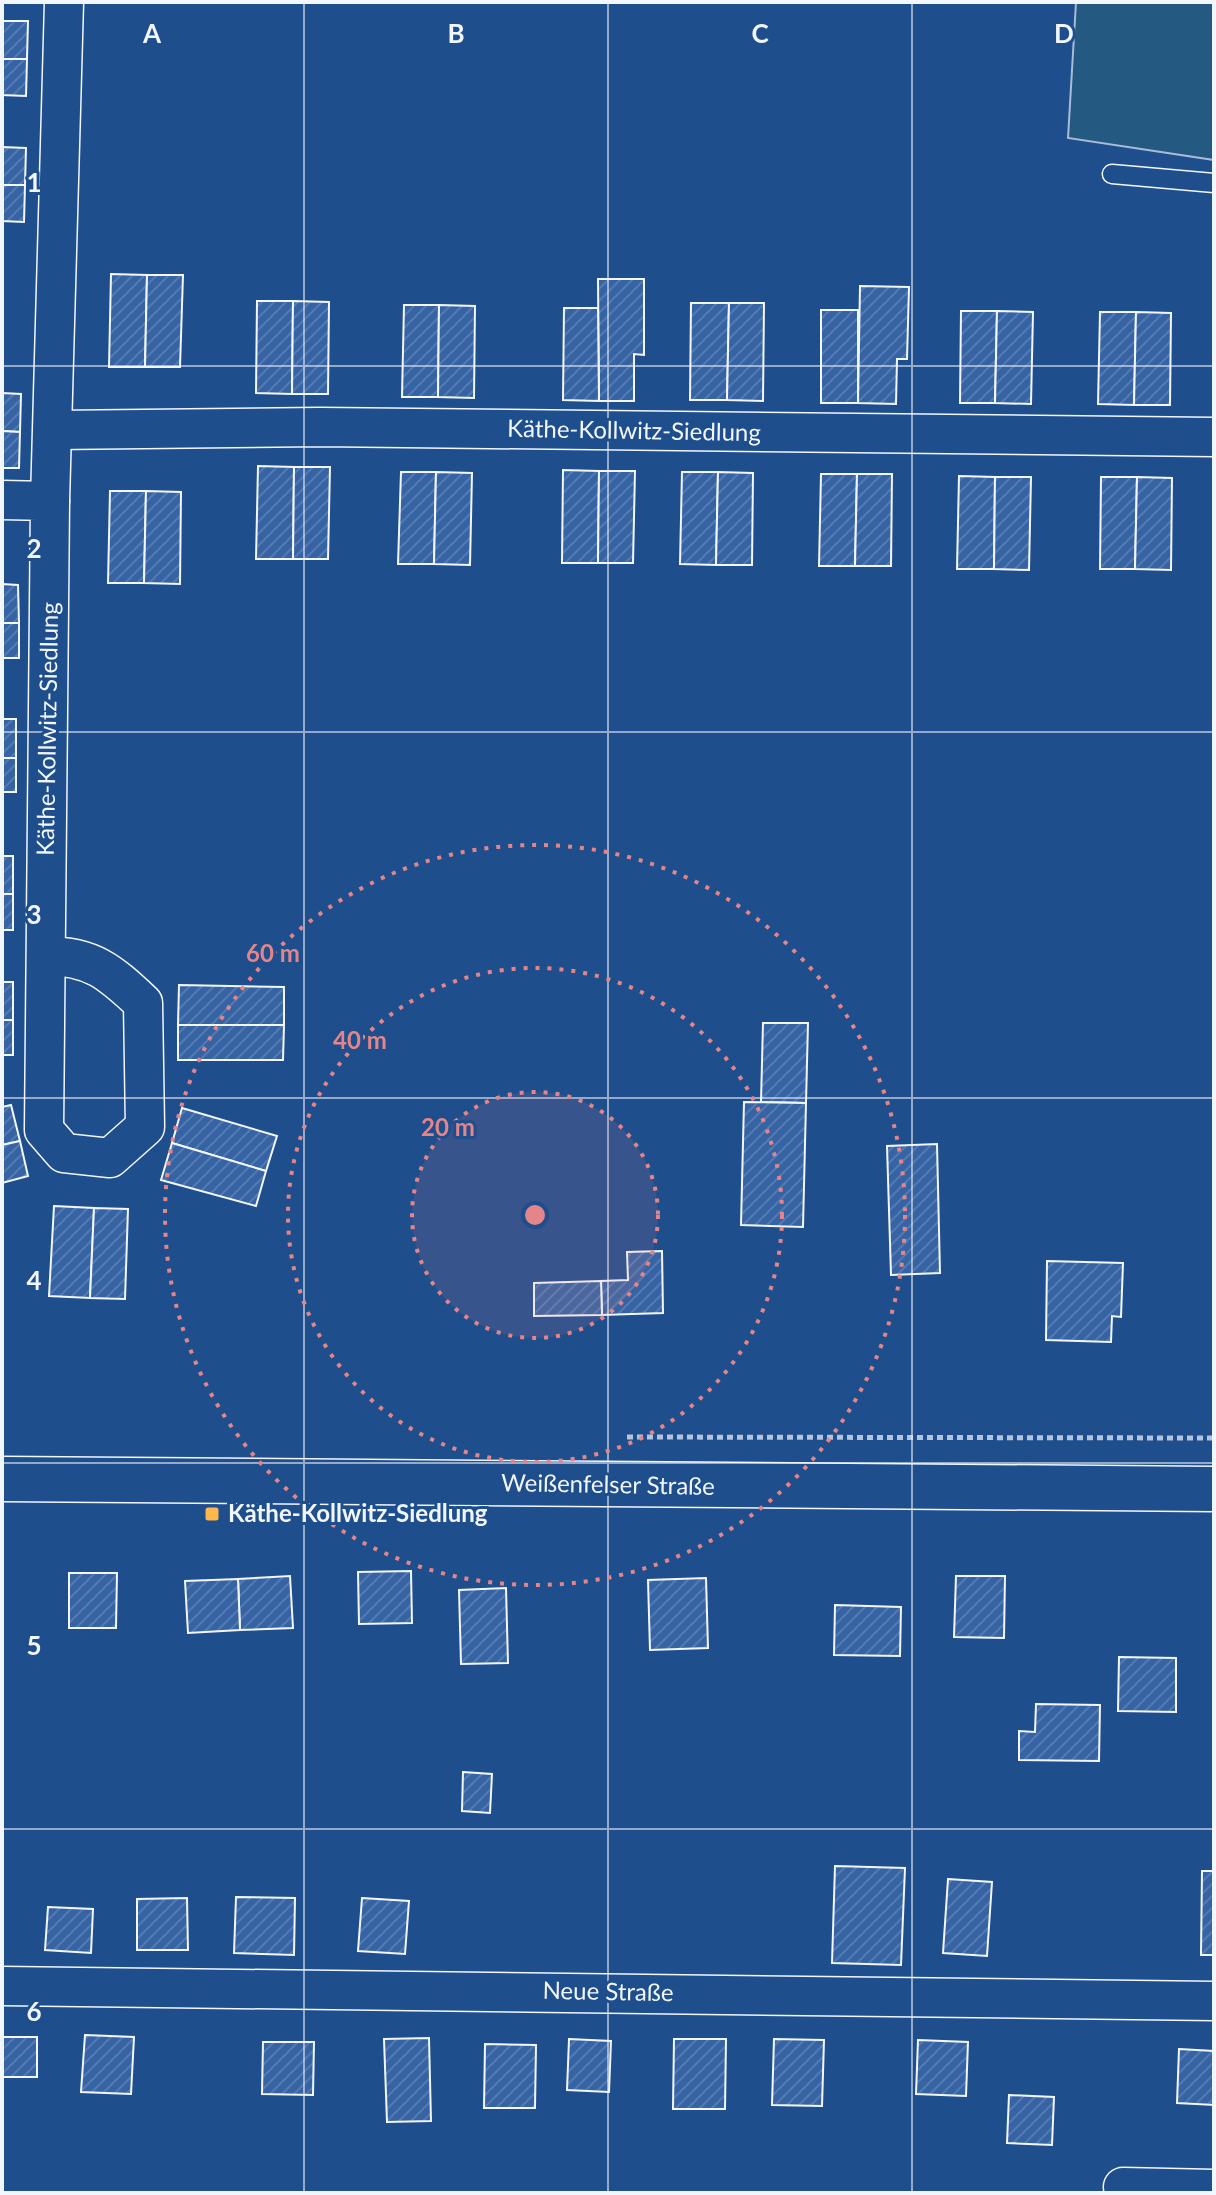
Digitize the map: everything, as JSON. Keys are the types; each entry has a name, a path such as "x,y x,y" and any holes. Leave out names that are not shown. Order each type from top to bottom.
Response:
{"street":[{"name":"Käthe-Kollwitz-Siedlung","path":"46,956 75,956 111,973 143,1003 145,1127 130,1145 110,1158 64,1153 44,1130 50,501 64,2"},
{"name":"Käthe-Kollwitz-Siedlung","path":"54,430 320,427 1214,437"},
{"path":"2,500 50,501"},
{"name":"Weißenfelser Straße","path":"2,1479 1214,1489"},
{"name":"Neue Straße","path":"2,1986 1214,2001"},
{"path":"1123,2187 1214,2189"}],"lane":[{"path":"1112,174 1214,183"}],"path":[{"path":"616,1437 1214,1438"}],"shaded area":[{"path":"1076,2 1214,2 1214,160 1068,138"}],"building":[{"path":"2,21 28,21 27,59 2,59"},
{"path":"2,59 27,59 26,96 2,95"},
{"path":"2,147 26,148 25,185 2,185"},
{"path":"2,185 25,185 24,222 2,221"},
{"path":"111,274 147,275 145,367 109,367"},
{"path":"147,275 183,275 180,367 145,367"},
{"path":"598,279 644,279 644,355 634,354 634,401 599,401"},
{"path":"860,286 909,287 907,359 897,359 896,404 858,403"},
{"path":"257,301 293,301 292,394 256,393"},
{"path":"293,301 329,302 328,394 292,394"},
{"path":"691,303 729,303 727,400 690,400"},
{"path":"729,303 764,303 763,401 727,400"},
{"path":"404,305 439,305 438,397 402,397"},
{"path":"439,305 475,306 474,398 438,397"},
{"path":"564,308 598,308 599,401 563,400"},
{"path":"821,310 858,310 858,403 821,403"},
{"path":"961,311 997,311 995,403 960,403"},
{"path":"997,311 1033,312 1031,404 995,403"},
{"path":"1100,312 1136,312 1134,405 1098,404"},
{"path":"1136,312 1171,313 1170,405 1134,405"},
{"path":"2,393 21,394 20,432 2,431"},
{"path":"2,431 20,432 19,468 2,468"},
{"path":"258,466 294,467 293,559 256,559"},
{"path":"294,467 330,467 328,559 293,559"},
{"path":"563,470 599,471 598,563 562,563"},
{"path":"599,471 635,471 633,563 598,563"},
{"path":"401,472 436,472 434,564 398,564"},
{"path":"436,472 472,473 470,565 434,564"},
{"path":"682,472 718,472 716,565 680,564"},
{"path":"718,472 753,473 752,565 716,565"},
{"path":"821,474 857,474 855,566 819,566"},
{"path":"857,474 892,474 891,566 855,566"},
{"path":"959,476 995,477 994,569 957,569"},
{"path":"995,477 1031,477 1029,570 994,569"},
{"path":"1101,477 1137,477 1135,569 1100,569"},
{"path":"1137,477 1172,478 1171,570 1135,569"},
{"path":"110,491 146,491 144,583 108,583"},
{"path":"146,491 181,492 180,584 144,583"},
{"path":"2,584 18,585 19,623 2,623"},
{"path":"2,623 19,623 19,658 2,658"},
{"path":"2,719 16,719 16,758 2,758"},
{"path":"2,758 16,758 16,792 2,792"},
{"path":"2,856 13,856 13,894 2,894"},
{"path":"2,894 13,894 13,930 2,930"},
{"path":"2,982 13,982 13,1020 2,1020"},
{"path":"179,985 284,987 284,1025 178,1025"},
{"path":"2,1020 13,1020 13,1055 2,1055"},
{"path":"763,1023 808,1023 806,1103 761,1102"},
{"path":"178,1025 284,1025 283,1060 178,1060"},
{"path":"744,1102 806,1103 803,1227 741,1225"},
{"path":"11,1105 20,1141 2,1145 2,1107"},
{"path":"182,1108 277,1136 266,1171 172,1143"},
{"path":"20,1141 28,1176 2,1183 2,1145"},
{"path":"172,1143 266,1171 256,1206 161,1180"},
{"path":"937,1144 940,1273 891,1275 887,1146"},
{"path":"54,1206 94,1208 90,1298 49,1296"},
{"path":"94,1208 128,1209 125,1299 90,1298"},
{"path":"662,1251 663,1313 602,1315 601,1281 628,1280 627,1252"},
{"path":"1047,1261 1123,1263 1121,1317 1112,1316 1111,1342 1046,1340"},
{"path":"601,1281 602,1315 534,1316 534,1283"},
{"path":"411,1571 412,1623 359,1624 358,1572"},
{"path":"69,1573 117,1573 116,1628 69,1628"},
{"path":"290,1576 293,1628 240,1630 238,1579"},
{"path":"956,1576 1005,1576 1004,1638 954,1637"},
{"path":"706,1578 708,1648 650,1650 648,1580"},
{"path":"238,1579 240,1630 188,1633 185,1581"},
{"path":"506,1588 508,1663 461,1664 459,1590"},
{"path":"835,1605 901,1607 900,1656 834,1655"},
{"path":"1119,1657 1176,1658 1176,1712 1118,1711"},
{"path":"1036,1704 1100,1705 1099,1761 1019,1760 1019,1731 1035,1732"},
{"path":"463,1772 492,1774 490,1813 462,1811"},
{"path":"835,1866 905,1868 901,1965 832,1963"},
{"path":"1202,1871 1214,1871 1214,1955 1201,1955"},
{"path":"948,1879 992,1882 987,1956 943,1953"},
{"path":"236,1897 295,1898 294,1955 234,1953"},
{"path":"187,1898 188,1950 137,1950 137,1899"},
{"path":"362,1898 409,1901 405,1954 358,1951"},
{"path":"48,1907 93,1909 91,1953 45,1950"},
{"path":"85,2035 134,2037 131,2094 81,2092"},
{"path":"2,2037 37,2037 37,2077 2,2077"},
{"path":"429,2038 431,2121 387,2122 384,2039"},
{"path":"569,2039 611,2041 609,2092 567,2090"},
{"path":"674,2039 726,2039 725,2109 673,2109"},
{"path":"774,2039 824,2040 822,2106 772,2105"},
{"path":"918,2040 968,2042 966,2096 916,2094"},
{"path":"263,2042 314,2042 313,2095 262,2094"},
{"path":"485,2044 536,2045 535,2108 484,2108"},
{"path":"1179,2049 1214,2051 1214,2105 1177,2103"},
{"path":"1009,2095 1054,2097 1052,2145 1007,2143"}],"place":[{"name":"Käthe-Kollwitz-Siedlung","path":"212,1514"}]}
